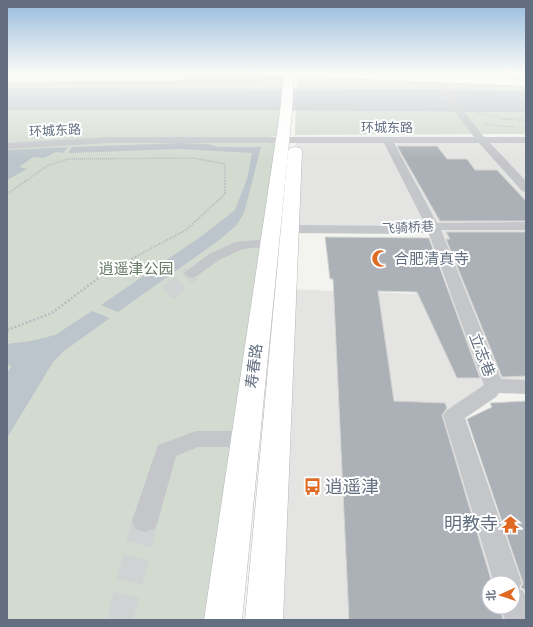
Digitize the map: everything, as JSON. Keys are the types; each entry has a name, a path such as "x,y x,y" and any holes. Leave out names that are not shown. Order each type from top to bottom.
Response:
{"main road":[{"path":"290,129 292,101"},
{"name":"寿春路","path":"264,620 290,229 290,129"},
{"name":"寿春路","path":"223,620 269,243 290,129"}],"street":[{"path":"454,101 460,112 480,137 526,188"},
{"name":"环城东路","path":"290,129 387,140 526,134"},
{"name":"环城东路","path":"7,146 110,140 248,140 290,129 526,140"},
{"name":"立志巷","path":"387,140 432,227 494,386 489,392 454,415 505,575"},
{"name":"飞骑桥巷","path":"290,229 415,230 441,226 526,226"},
{"path":"192,273 214,257 240,245 269,243"},
{"path":"494,386 526,387"},
{"path":"145,521 166,451 196,440 245,439"}],"path":[{"path":"460,112 479,113 500,120 526,121"},
{"path":"517,120 526,116"},
{"path":"468,121 517,127"},
{"path":"7,194 46,166 68,159 193,158 225,164 225,194 186,230 105,273 52,313 7,330"}],"shaded area":[{"path":"7,101 526,101 526,112 7,110"},
{"path":"296,140 526,140 526,387 494,386 454,415 505,575 481,575 481,615 517,615 520,620 264,620 286,289 416,294 414,287 455,287 432,227 290,229"},
{"path":"180,143 207,144 218,147 261,147 244,213 236,226 218,241 118,312 101,305 203,235 235,210 247,179 252,153 179,149 68,153 72,147"},
{"path":"68,147 63,153 56,152 44,158 33,157 19,167 27,169 7,180 7,150"},
{"path":"92,311 110,318 64,351 53,362 7,438 7,373 11,367 7,362 7,344 31,341 55,335"}],"green space":[{"name":"逍遥津公园","path":"7,101 286,101 283,135 252,139 283,140 223,620 7,620"},
{"path":"296,101 526,101 526,134 295,135"}],"building":[{"path":"397,146 437,146 447,159 467,159 475,170 497,170 526,201 526,221 440,221"},
{"path":"446,232 526,232 526,376 502,377 446,239 450,239"},
{"path":"325,237 429,238 480,378 457,378 417,292 378,291 394,401 445,403 447,408 442,415 490,575 481,575 481,615 502,615 503,620 349,620 333,279 330,279"},
{"name":"明教寺","path":"526,401 526,593 524,589 521,588 523,583 521,575 467,419 492,407 490,403"}],"tunnel":[{"path":"168,293 192,273"},
{"path":"120,620 145,521"}],"place":[{"name":"合肥清真寺","path":"381,259"},
{"name":"逍遥津","path":"312,487"},
{"name":"明教寺","path":"511,524"}]}
